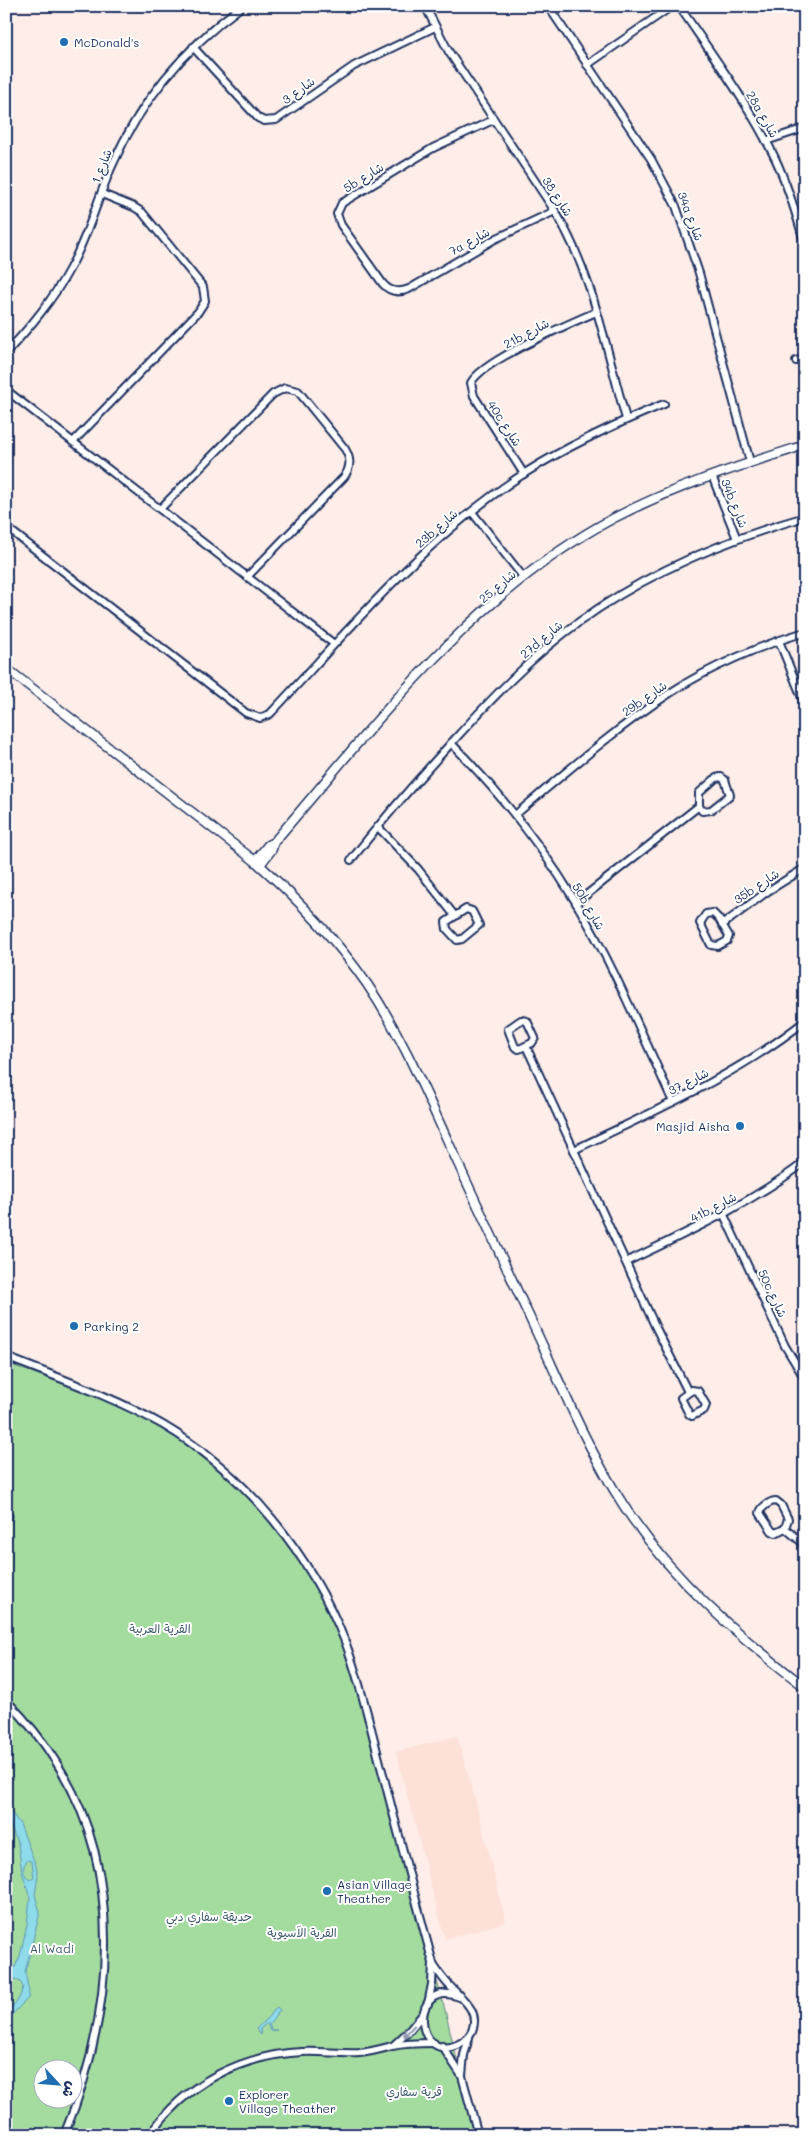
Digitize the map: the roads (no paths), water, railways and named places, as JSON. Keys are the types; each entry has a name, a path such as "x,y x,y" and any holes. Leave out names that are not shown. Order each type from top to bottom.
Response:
{"street":[{"name":"شارع 1","path":"6,354 57,291 83,244 118,153 134,121 165,77 193,47 242,6"},
{"name":"شارع 38","path":"425,6 435,27 555,211 580,259 626,419"},
{"name":"34a شارع","path":"548,6 656,166 669,190 683,222 699,273 750,462"},
{"path":"587,65 672,6"},
{"name":"28a شارع","path":"679,6 743,100 766,141 787,187 805,244"},
{"name":"شارع 3","path":"193,47 258,118 270,122 276,120 354,66 406,39 435,27"},
{"name":"5b شارع","path":"394,292 383,284 341,225 338,220 339,208 347,200 404,164 494,120"},
{"path":"766,141 805,128"},
{"path":"73,442 198,312 205,301 203,287 148,218 134,206 102,194"},
{"name":"7a شارع","path":"394,292 409,289 480,247 555,211"},
{"name":"21b شارع","path":"471,383 480,372 518,350 596,312"},
{"path":"796,362 805,359"},
{"name":"40c شارع","path":"471,383 474,396 524,474"},
{"path":"160,510 273,394 285,388 298,391 345,449 350,460 350,466 344,477 247,577"},
{"path":"6,390 334,644"},
{"name":"23b شارع","path":"6,527 246,713 260,718 270,714 334,644 414,562 472,512 524,474 575,443 626,419 664,404"},
{"name":"شارع 25","path":"257,863 270,844 274,842 415,680 474,620 524,578 567,547 613,519 678,488 750,462 805,445"},
{"name":"34b شارع","path":"712,476 737,539"},
{"path":"472,512 524,578"},
{"name":"27d شارع","path":"351,860 450,743 525,666 578,622 643,582 677,564 737,539 805,518"},
{"name":"29b شارع","path":"515,815 617,731 671,692 719,667 779,640 805,632"},
{"path":"779,640 805,705"},
{"path":"6,668 257,863 289,892 322,927 367,984 408,1053 584,1439 624,1506 654,1548 694,1594 745,1640 805,1687"},
{"name":"50b شارع","path":"450,743 515,815 576,903 611,968 673,1102"},
{"path":"576,903 699,806 700,791 716,778 723,778 730,792 729,797 708,812 702,811 699,806"},
{"path":"378,826 418,869 455,916"},
{"name":"35b شارع","path":"722,924 768,890 805,868"},
{"path":"466,909 471,909 479,920 479,925 462,939 455,939 446,925 448,920 455,916 466,909"},
{"path":"706,914 713,914 722,924 728,939 718,946 713,946 701,927 701,919 706,914"},
{"path":"524,1020 528,1023 535,1038 533,1042 526,1046 521,1049 517,1048 507,1031 510,1025 524,1020"},
{"name":"شارع 37","path":"574,1150 673,1102 749,1061 805,1021"},
{"path":"526,1046 656,1328 688,1392"},
{"name":"41b شارع","path":"626,1262 724,1215 761,1193 805,1162"},
{"name":"50c شارع","path":"724,1215 782,1339 805,1379"},
{"path":"6,1356 120,1403 162,1425 195,1447 220,1466 254,1499 285,1535 303,1560 334,1616 356,1675 433,1963 432,1984 428,2004 409,2031 393,2046"},
{"path":"773,1501 779,1502 787,1516 785,1528 778,1533 774,1532 760,1515 761,1509 773,1501"},
{"path":"785,1528 805,1545"},
{"path":"6,1700 42,1741 70,1787 90,1837 102,1890 105,1944 98,2018 84,2080 64,2135"},
{"path":"433,1963 446,1982 472,2011 474,2019 464,2055 462,2076"},
{"path":"428,2004 440,1996 448,1994 462,1998"},
{"path":"422,2014 424,2031 434,2043"},
{"path":"150,2135 166,2114 195,2088 211,2077 246,2061 284,2053 358,2053 393,2046 434,2043 442,2046 458,2045 470,2035"},
{"path":"442,2046 462,2076 478,2135"}],"water":[{"path":"6,1805 20,1824 36,1866 38,1875 35,1895 40,1912 25,1972 29,1992 28,1998 6,2021 6,2011 18,2001 23,1987 16,1980 6,1979 6,1974 15,1967 20,1956 30,1898 22,1872 18,1844 6,1815","holes":["28,1860 32,1862 34,1878 30,1880 26,1876 24,1865"]},
{"path":"277,2007 280,2010 269,2025 272,2030 277,2030 270,2031 267,2023 260,2029 261,2035 256,2029"}],"place":[{"name":"McDonald's","path":"64,42"},
{"name":"Masjid Aisha","path":"740,1126"},
{"name":"Parking 2","path":"74,1326"},
{"name":"Asian Village Theather","path":"327,1891"},
{"name":"Explorer Village Theather","path":"229,2101"}],"park label":[{"name":"القرية العربية","path":"160,1628"},
{"name":"حديقة سفاري دبي","path":"209,1916"},
{"name":"القرية الآسيوية","path":"302,1932"},
{"name":"Al Wadi","path":"52,1948"},
{"name":"قرية سفاري","path":"414,2091"}]}
